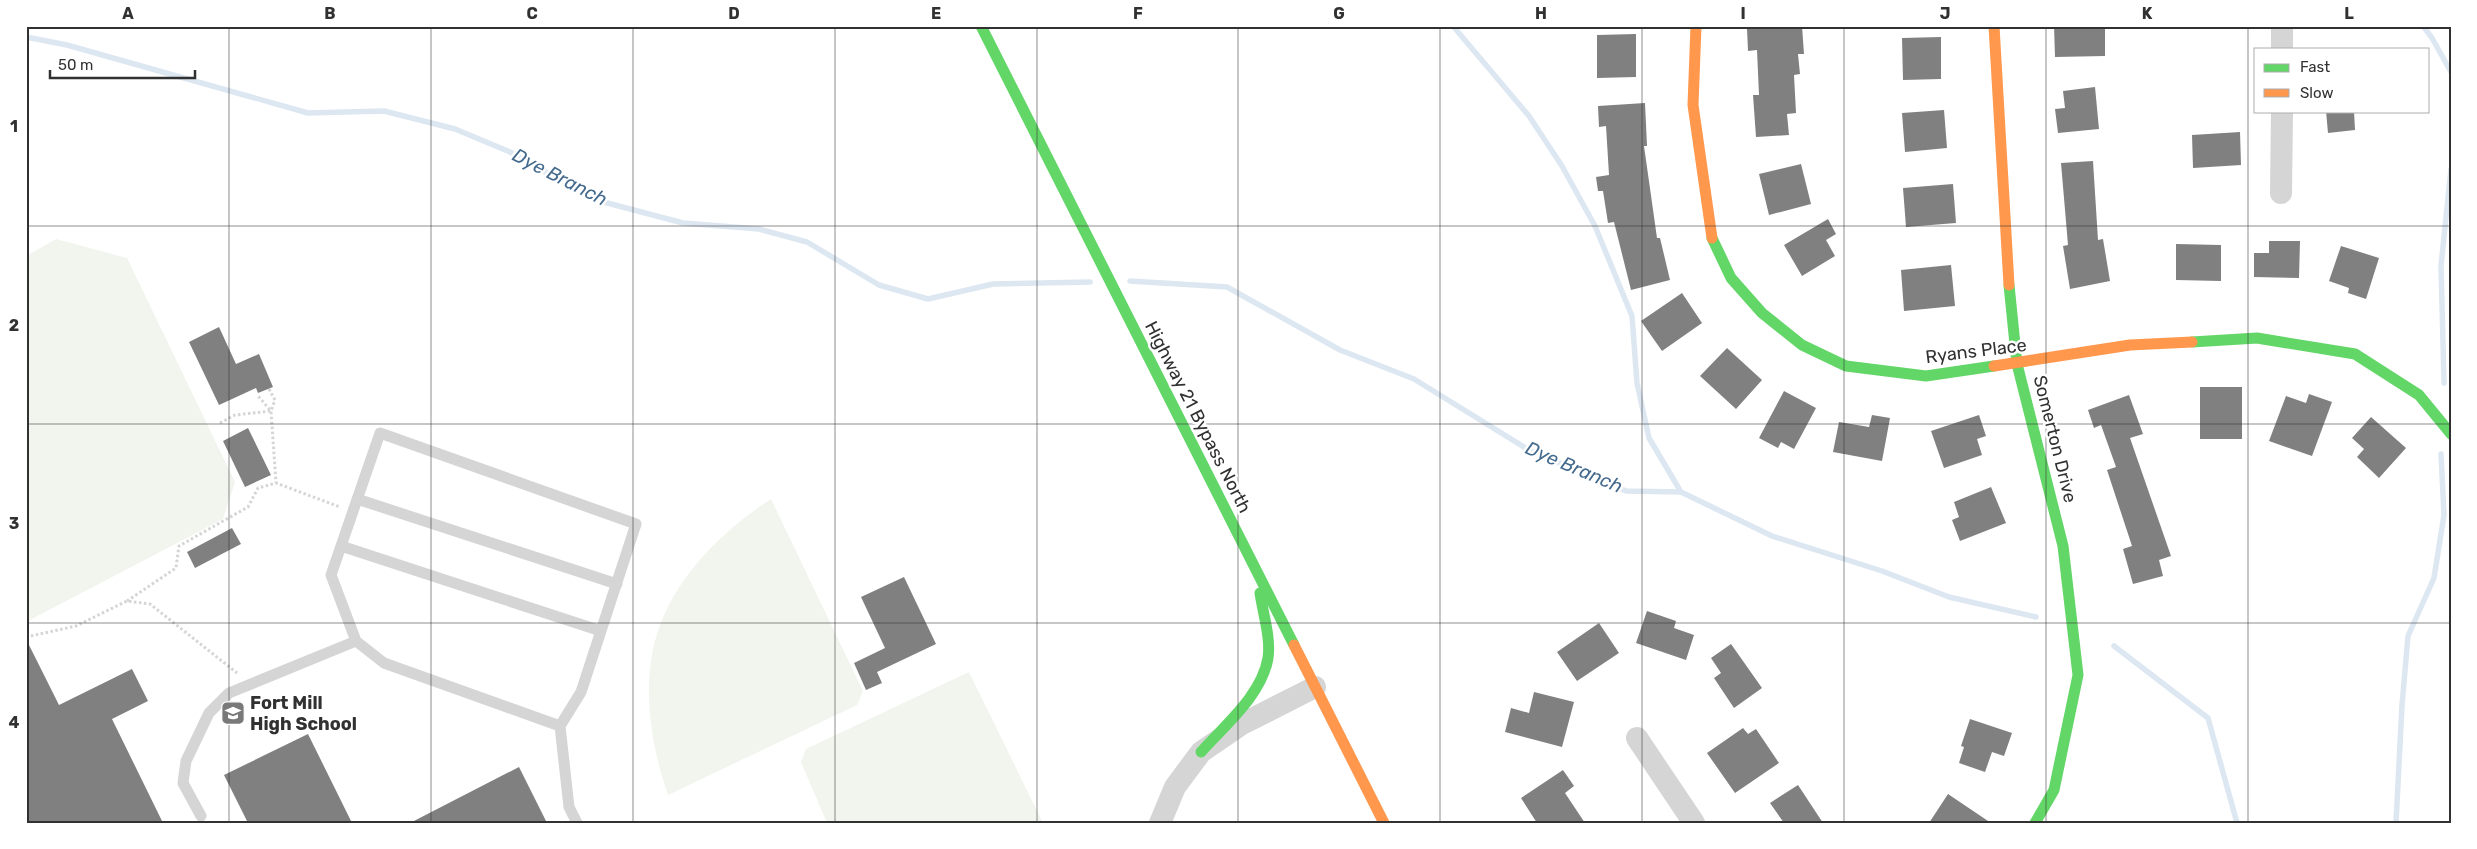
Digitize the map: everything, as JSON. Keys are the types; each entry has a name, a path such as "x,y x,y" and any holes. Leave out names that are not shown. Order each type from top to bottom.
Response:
{"street":[{"name":"Highway 21 Bypass North","path":"981,26 1384,823"},
{"name":"Ryans Place","path":"1696,26 1693,105 1712,236 1731,278 1762,313 1802,344 1846,366 1926,376 2017,364 2130,345 2257,338 2355,354 2419,395 2451,434"},
{"name":"Somerton Drive","path":"1994,26 2006,250 2017,364 2063,546 2078,676 2054,790 2035,823"},
{"path":"2282,26 2282,48"},
{"path":"2281,193 2282,112"},
{"path":"1160,823 1175,787 1201,752 1251,693 1264,672 1268,658 1257,572"},
{"path":"1201,752 1242,724 1316,687"},
{"path":"1637,738 1694,823"}],"lane":[{"path":"560,726 384,662 356,640 331,575 380,433 636,524 581,692 560,726 569,807 577,823"},
{"path":"357,499 616,584"},
{"path":"341,546 601,631"},
{"path":"201,816 183,783 186,761 209,713 228,693 356,640"}],"path":[{"path":"269,389 275,400 271,411 276,483"},
{"path":"258,396 271,411"},
{"path":"220,423 235,415 271,411"},
{"path":"26,637 76,626 127,601 176,568 179,546 248,507 258,488 276,483 352,511"},
{"path":"127,601 150,604 250,684"}],"shaded area":[{"path":"56,239 127,258 235,482 223,519 26,622 26,256"},
{"path":"771,499 863,691 857,705 668,795 657,756 650,715 650,674 657,634 665,613 676,593 702,557 735,526"},
{"path":"969,672 1043,823 827,823 801,762 806,749"}],"building":[{"path":"1802,26 1804,54 1798,54 1800,74 1794,75 1796,113 1787,114 1789,135 1756,137 1753,95 1759,95 1757,50 1748,51 1747,29"},
{"path":"2054,26 2105,26 2105,56 2055,57"},
{"path":"1636,34 1636,77 1597,78 1597,35"},
{"path":"1941,37 1941,79 1903,80 1902,38"},
{"path":"2095,87 2099,129 2058,133 2055,109 2065,108 2063,91"},
{"path":"1645,103 1647,146 1644,146 1657,238 1660,238 1670,280 1631,290 1614,222 1608,223 1603,191 1598,191 1596,177 1609,175 1606,126 1599,127 1598,106"},
{"path":"1944,110 1947,148 1905,152 1902,113"},
{"path":"2326,112 2354,112 2355,130 2328,133"},
{"path":"2240,132 2241,165 2193,168 2192,135"},
{"path":"2093,161 2098,240 2103,239 2110,281 2070,289 2063,246 2068,245 2061,163"},
{"path":"1801,164 1811,204 1769,215 1759,174"},
{"path":"1953,184 1956,223 1906,227 1903,188"},
{"path":"1828,219 1836,234 1826,240 1835,256 1802,276 1784,245"},
{"path":"2269,241 2300,241 2299,278 2254,277 2254,253 2269,253"},
{"path":"2176,244 2221,245 2221,281 2176,280"},
{"path":"2341,246 2379,258 2366,299 2348,293 2349,288 2329,281"},
{"path":"1951,265 1955,306 1904,311 1901,270"},
{"path":"1682,293 1702,323 1662,351 1641,321"},
{"path":"219,327 236,364 259,354 273,387 258,393 256,388 219,405 189,342"},
{"path":"1727,348 1762,380 1736,409 1700,376"},
{"path":"2200,387 2242,387 2242,439 2200,439"},
{"path":"1784,391 1816,408 1794,449 1781,442 1778,448 1759,438"},
{"path":"2309,394 2332,402 2312,456 2269,441 2286,396 2306,403"},
{"path":"2129,395 2143,434 2130,438 2171,556 2159,560 2163,576 2133,584 2123,549 2132,546 2107,470 2116,467 2101,425 2094,428 2088,410"},
{"path":"1872,415 1890,418 1882,461 1833,452 1839,422 1869,427"},
{"path":"1979,415 1986,436 1977,439 1982,455 1944,468 1931,431"},
{"path":"2371,417 2406,448 2379,478 2357,457 2364,449 2352,438"},
{"path":"248,428 271,475 245,487 223,441"},
{"path":"1991,487 2006,523 1960,541 1952,520 1959,517 1954,502"},
{"path":"232,528 241,544 195,568 187,552"},
{"path":"904,577 936,644 877,672 882,683 866,690 854,663 885,648 861,597"},
{"path":"1647,611 1676,621 1674,628 1694,635 1686,660 1636,643"},
{"path":"1599,623 1619,653 1577,681 1557,652"},
{"path":"26,639 59,705 132,669 148,701 112,719 163,823 26,823"},
{"path":"1731,644 1762,688 1734,708 1714,678 1721,673 1711,658"},
{"path":"1534,692 1574,702 1562,747 1505,732 1511,708 1529,713"},
{"path":"1970,719 2012,733 2004,756 1992,752 1985,772 1959,763 1964,747 1961,746"},
{"path":"1743,728 1748,734 1756,729 1779,763 1735,793 1707,753"},
{"path":"308,734 352,823 248,823 224,775"},
{"path":"519,767 547,823 410,823"},
{"path":"1563,770 1574,786 1565,793 1585,823 1537,823 1521,798"},
{"path":"1798,785 1823,823 1784,823 1770,803"},
{"path":"1948,794 1991,823 1929,823"}],"waterway":[{"path":"1453,26 1529,116 1562,166 1595,226 1632,316 1637,383 1649,438 1681,492"},
{"path":"2423,26 2451,72"},
{"name":"Dye Branch","path":"26,37 67,45 308,113 384,111 455,129 510,152 596,200 683,223 759,229 807,242 879,285 928,299 993,284 1090,282"},
{"path":"2444,383 2441,266 2451,169"},
{"name":"Dye Branch","path":"1130,281 1227,287 1340,350 1414,379 1529,450 1626,491 1681,492 1772,536 1882,571 1949,597 2036,617"},
{"path":"2396,823 2402,705 2408,636 2434,578 2444,515 2441,454"},
{"name":"Dye Branch","path":"2114,646 2208,718 2237,823"}],"traffic: fast":[{"path":"981,26 1294,645"},
{"path":"1712,238 1731,278 1762,313 1802,345 1846,366 1926,376 1994,366"},
{"path":"2009,285 2017,364 2063,546 2078,675 2054,790 2035,823"},
{"path":"2192,342 2257,338 2355,354 2419,395 2451,434"},
{"path":"1201,752 1241,709 1264,672 1269,650 1260,593"}],"traffic: slow":[{"path":"1696,26 1693,105 1712,238"},
{"path":"1994,26 2009,285"},
{"path":"1994,366 2130,345 2192,342"},
{"path":"1294,645 1384,823"}],"place":[{"name":"Fort Mill High School","path":"233,713"}]}
